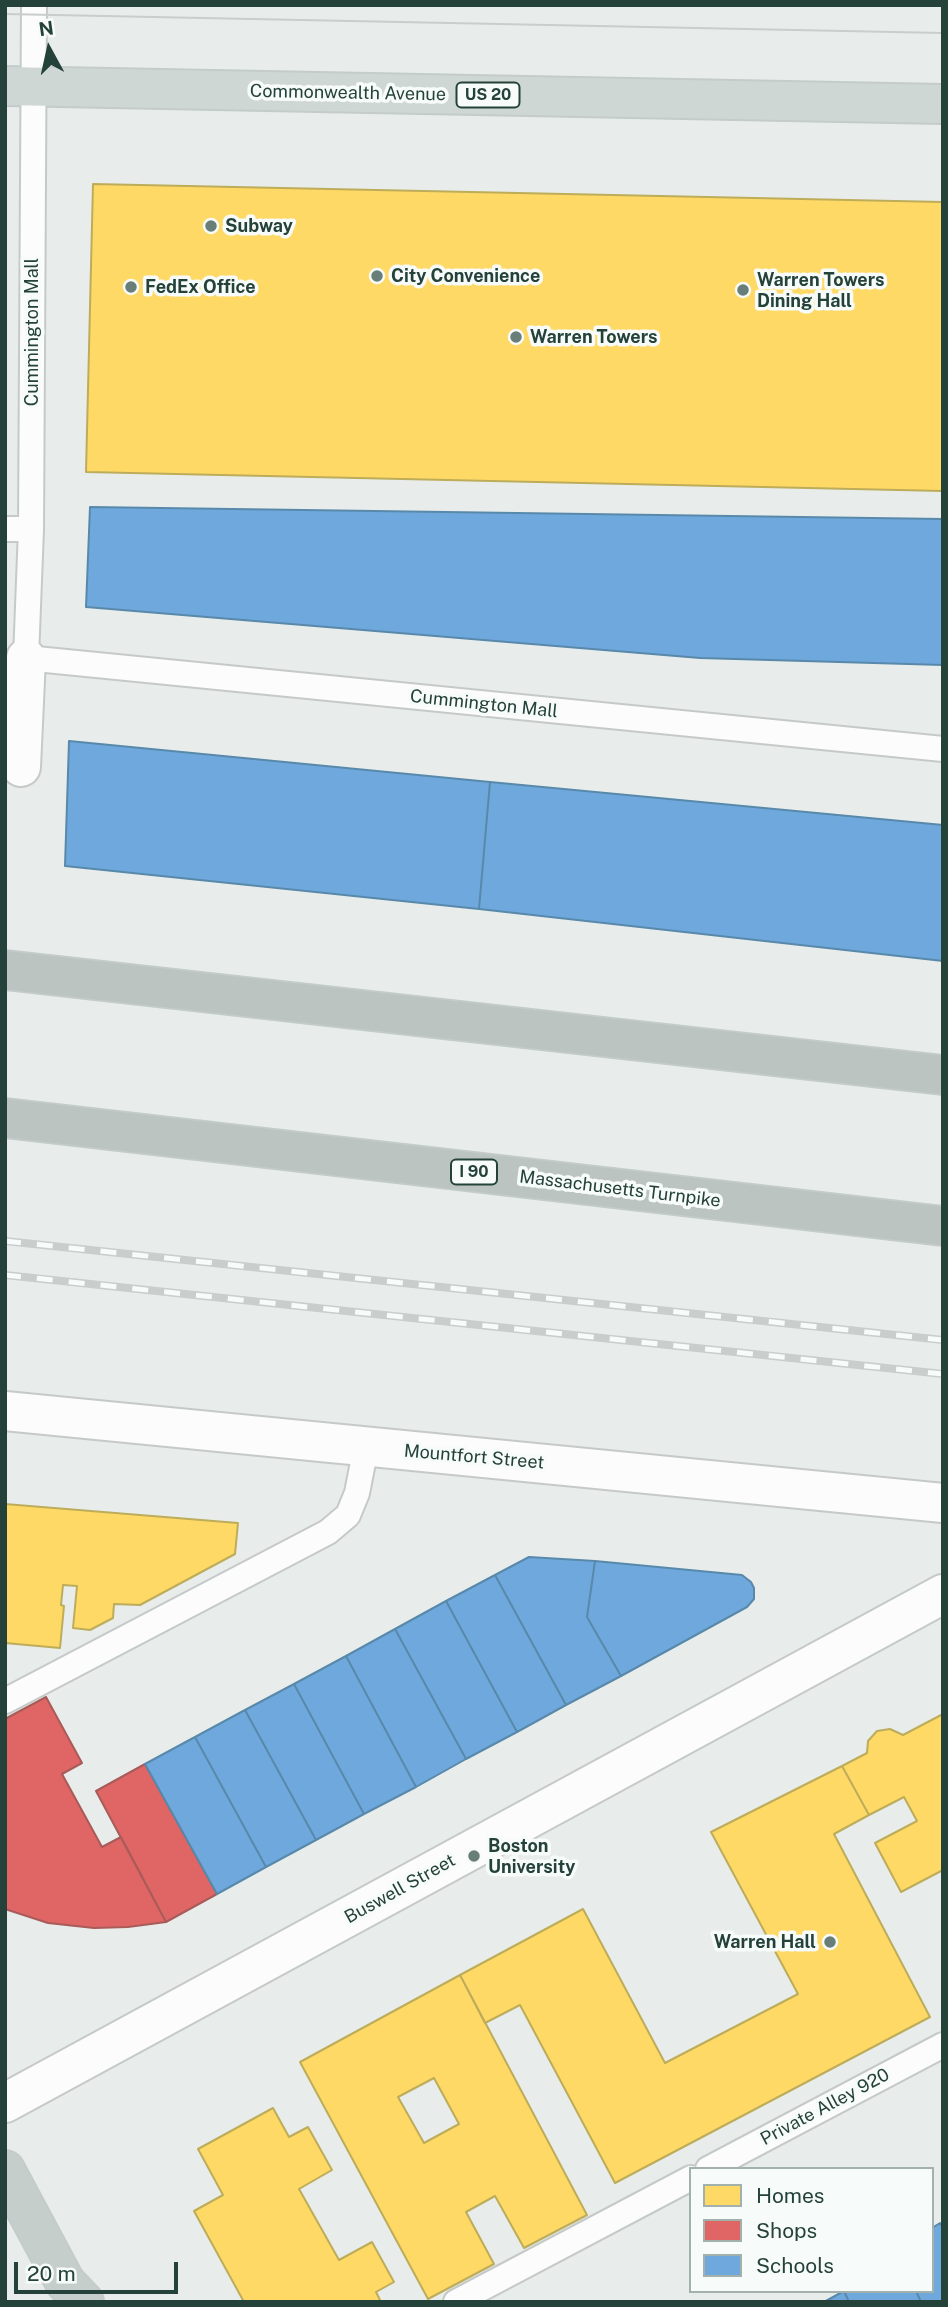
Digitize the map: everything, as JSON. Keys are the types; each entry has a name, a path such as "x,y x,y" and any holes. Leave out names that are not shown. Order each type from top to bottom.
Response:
{"highway":[{"path":"5,970 943,1075"},
{"name":"Massachusetts Turnpike","path":"5,1118 943,1226"},
{"path":"5,2170 73,2295"}],"main road":[{"name":"Commonwealth Avenue","path":"19,86 943,104"}],"street":[{"name":"Cummington Mall","path":"20,767 26,658"},
{"name":"Mountfort Street","path":"5,1411 943,1503"},
{"name":"Buswell Street","path":"5,2104 943,1594"}],"lane":[{"name":"Cummington Mall","path":"34,5 19,86 31,529 26,658 943,749"},
{"path":"5,529 31,529"},
{"path":"5,1701 328,1532 348,1515 357,1493 366,1447"},
{"name":"Private Alley 920","path":"712,2167 943,2045"},
{"path":"456,2302 689,2179"}],"building: Homes":[{"name":"Warren Towers","path":"93,184 943,202 943,491 86,472"},
{"path":"5,1504 238,1523 235,1554 140,1605 114,1604 113,1618 90,1630 73,1628 77,1586 63,1585 60,1648 5,1643"},
{"path":"943,1714 943,1870 901,1892 875,1843 917,1821 904,1797 869,1815 842,1766 867,1753 868,1741 877,1731 890,1729 903,1735"},
{"name":"Warren Hall","path":"842,1766 869,1815 834,1834 930,2017 615,2183 520,2005 485,2023 460,1975 583,1909 665,2063 798,1994 711,1832"},
{"path":"460,1975 587,2215 524,2248 495,2196 466,2212 494,2264 428,2299 300,2062","holes":["434,2078 459,2124 424,2143 398,2097"]},
{"path":"273,2108 289,2137 308,2127 332,2170 299,2189 339,2260 372,2242 394,2282 376,2292 381,2302 244,2302 194,2211 223,2195 198,2149"}],"building: Shops":[{"path":"46,1697 82,1763 62,1774 102,1847 121,1837 166,1922 94,1928 48,1923 5,1909 5,1719"},
{"path":"145,1764 217,1894 166,1922 96,1791"}],"building: Schools":[{"path":"90,507 943,519 943,665 700,658 86,607"},
{"path":"69,741 490,782 479,909 65,866"},
{"path":"490,782 943,825 943,961 479,909"},
{"path":"529,1557 595,1561 587,1617 621,1676 566,1705 495,1575"},
{"path":"595,1561 742,1575 754,1588 754,1599 747,1607 621,1676 587,1617"},
{"path":"495,1575 566,1705 517,1732 446,1601"},
{"path":"446,1601 517,1732 466,1759 395,1629"},
{"path":"395,1629 466,1759 416,1787 346,1656"},
{"path":"346,1656 416,1787 364,1814 294,1684"},
{"path":"294,1684 364,1814 316,1840 245,1710"},
{"path":"245,1710 316,1840 266,1867 195,1737"},
{"path":"195,1737 266,1867 217,1894 145,1764"},
{"path":"940,2223 943,2228 943,2302 921,2302 917,2293 934,2293 934,2227"},
{"path":"845,2293 849,2302 824,2302"},
{"path":"845,2293 917,2293 921,2302 849,2302"}],"tram line":[{"path":"5,14 943,33"}],"railway":[{"path":"5,1241 943,1340"},
{"path":"5,1275 943,1374"}],"place":[{"name":"Subway","path":"211,226"},
{"name":"City Convenience","path":"377,276"},
{"name":"FedEx Office","path":"131,287"},
{"name":"Warren Towers Dining Hall","path":"743,290"},
{"name":"Warren Towers","path":"516,337"},
{"name":"Boston University","path":"474,1856"},
{"name":"Warren Hall","path":"830,1942"}]}
